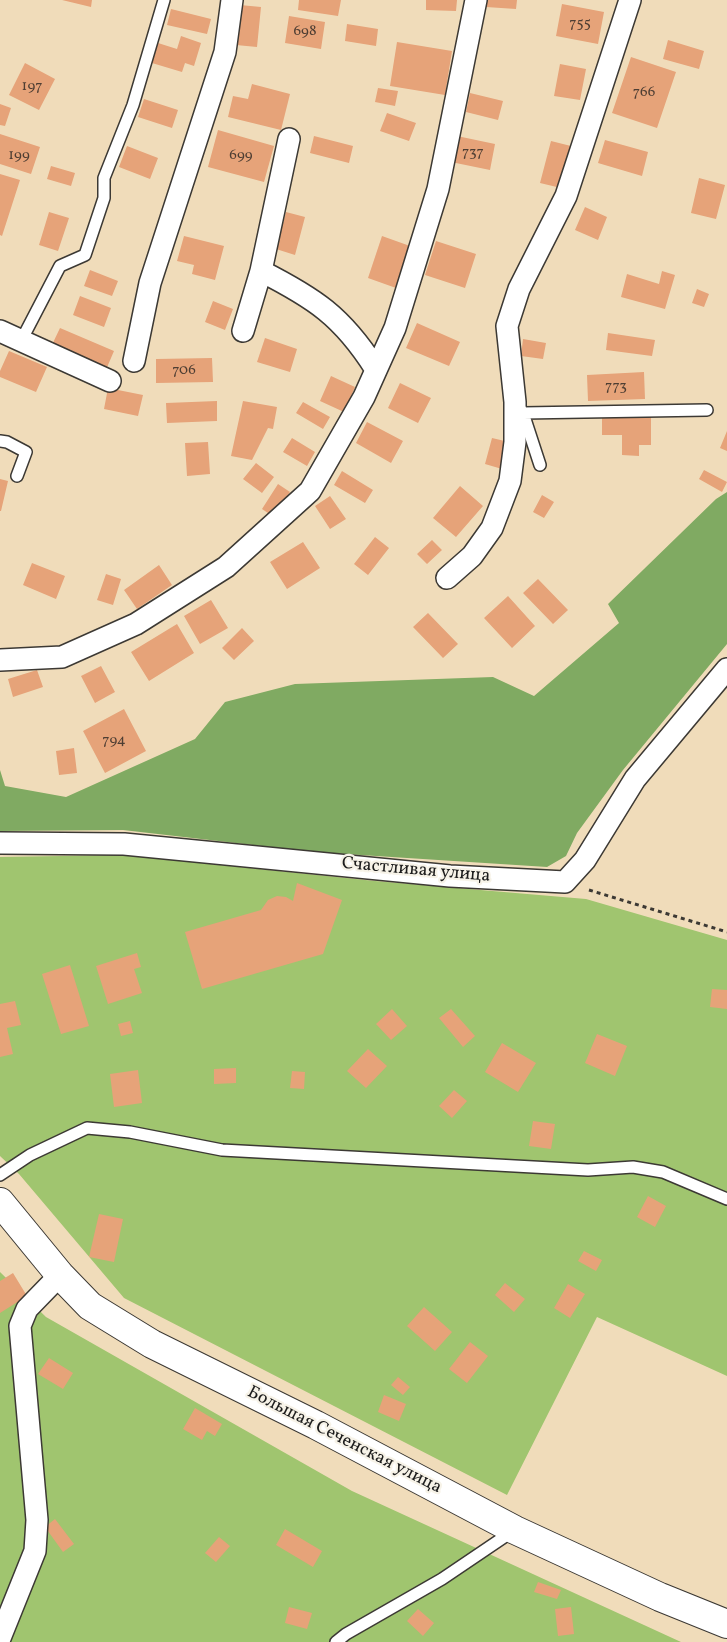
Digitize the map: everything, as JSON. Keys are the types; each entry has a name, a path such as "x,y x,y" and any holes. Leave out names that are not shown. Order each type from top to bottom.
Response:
{"street":[{"path":"134,361 150,283 225,52 232,0"},
{"path":"0,660 62,657 136,624 226,567 310,490 364,396 375,368 395,328 438,189 476,0"},
{"path":"447,578 472,556 492,528 510,481 519,407 507,326 519,289 566,196 630,0"},
{"path":"243,331 261,271 289,140"},
{"path":"261,271 305,293 338,318 375,368"},
{"path":"0,331 110,381"},
{"path":"565,882 585,860 635,779 727,669"},
{"name":"Счастливая улица","path":"0,843 124,844 450,876 565,882"},
{"name":"Большая Сеченская улица","path":"0,1202 60,1275 90,1306 152,1344 316,1425 514,1530 660,1597 727,1624"},
{"path":"0,1638 35,1551 36,1543 37,1520 20,1326 27,1309 60,1275"}],"lane":[{"path":"21,341 60,266 85,255 104,198 104,178 133,106 164,0"},
{"path":"540,466 519,407 707,410"},
{"path":"0,441 7,442 26,452 17,476"},
{"path":"0,1176 30,1155 87,1128 130,1132 222,1150 588,1170 633,1167 663,1172 727,1199"},
{"path":"336,1642 346,1634 442,1579 514,1530"}],"path":[{"path":"565,882 727,932"}],"green space":[{"path":"727,492 727,644 623,770 577,833 566,856 547,867 314,852 123,830 0,831 0,770 5,786 66,797 195,739 225,702 295,684 493,677 534,696 619,623 608,604 716,499"},
{"path":"123,855 375,881 586,899 727,940 727,1376 597,1317 507,1495 124,1298 19,1174 0,1156 0,857"},
{"path":"0,1272 46,1317 352,1491 681,1642 0,1642"}],"building":[{"path":"62,0 92,0 91,7"},
{"path":"299,0 341,0 338,16 298,10"},
{"path":"426,0 457,0 456,11 426,10"},
{"path":"486,0 517,0 516,9 486,7"},
{"path":"562,4 604,12 598,44 556,36"},
{"path":"240,5 261,7 257,47 236,45"},
{"path":"171,9 211,19 207,34 167,25"},
{"path":"289,16 325,22 321,49 285,43"},
{"path":"347,24 378,29 376,46 345,41"},
{"path":"181,36 201,43 194,66 185,63 182,72 152,63 158,43 177,49"},
{"path":"668,40 704,51 699,69 663,59"},
{"path":"397,42 452,51 445,95 390,86"},
{"path":"631,57 676,72 657,128 612,113"},
{"path":"25,63 55,79 39,110 9,95"},
{"path":"560,64 586,69 580,100 554,96"},
{"path":"252,84 290,94 281,130 228,117 233,96 248,99"},
{"path":"378,88 398,91 395,106 375,102"},
{"path":"470,93 503,101 498,120 466,112"},
{"path":"144,99 178,110 172,128 138,117"},
{"path":"0,104 11,108 5,126 0,125"},
{"path":"387,113 416,123 409,141 380,131"},
{"path":"218,130 274,146 264,182 208,167"},
{"path":"0,134 40,147 31,174 0,164"},
{"path":"314,136 353,146 349,163 310,153"},
{"path":"457,136 495,144 490,170 451,162"},
{"path":"605,140 648,152 642,176 598,163"},
{"path":"551,141 571,146 561,188 540,183"},
{"path":"127,146 158,158 150,179 119,167"},
{"path":"51,166 75,173 71,186 47,179"},
{"path":"0,174 20,180 2,236 0,235"},
{"path":"699,178 725,185 716,219 691,213"},
{"path":"585,207 607,217 598,240 575,230"},
{"path":"49,212 69,218 58,251 39,245"},
{"path":"286,212 305,217 295,255 276,249"},
{"path":"184,236 224,246 215,280 192,274 194,265 177,261"},
{"path":"382,236 410,246 396,288 368,278"},
{"path":"436,241 476,254 465,288 425,275"},
{"path":"90,270 118,281 112,296 84,286"},
{"path":"662,271 675,275 665,309 621,297 627,274 659,284"},
{"path":"697,289 709,294 704,307 692,303"},
{"path":"80,296 111,308 104,327 73,315"},
{"path":"213,301 233,309 225,330 205,322"},
{"path":"417,323 460,342 449,366 406,348"},
{"path":"60,328 114,351 105,372 50,349"},
{"path":"608,333 655,340 652,356 606,350"},
{"path":"265,338 297,349 290,372 257,362"},
{"path":"523,339 546,343 543,359 521,356"},
{"path":"9,351 47,367 36,392 0,377 0,371"},
{"path":"212,358 213,382 156,383 156,359"},
{"path":"644,372 645,399 588,401 587,375"},
{"path":"331,376 355,387 344,412 320,401"},
{"path":"400,383 431,398 418,423 388,408"},
{"path":"108,388 143,395 138,416 104,409"},
{"path":"217,401 217,421 167,423 166,403"},
{"path":"243,401 277,407 273,429 268,428 252,460 231,456"},
{"path":"303,402 330,417 323,429 296,413"},
{"path":"602,416 651,417 651,445 639,445 639,456 622,455 622,435 602,435"},
{"path":"367,422 403,441 391,463 356,443"},
{"path":"727,431 727,451 720,448"},
{"path":"292,438 315,452 307,466 283,452"},
{"path":"492,438 509,442 502,469 485,464"},
{"path":"208,442 210,474 187,476 185,443"},
{"path":"256,463 274,477 262,493 243,479"},
{"path":"704,470 727,482 722,492 699,479"},
{"path":"342,471 373,490 365,503 334,485"},
{"path":"0,479 8,481 1,511 0,511"},
{"path":"278,484 290,492 274,517 262,509"},
{"path":"460,486 483,506 456,537 433,518"},
{"path":"542,495 554,502 544,518 533,512"},
{"path":"330,496 346,519 330,529 315,506"},
{"path":"375,537 389,548 368,575 354,564"},
{"path":"432,540 442,550 427,564 417,554"},
{"path":"303,542 320,568 287,589 270,562"},
{"path":"32,563 65,576 56,599 23,585"},
{"path":"159,565 172,585 137,609 124,590"},
{"path":"106,574 121,579 113,605 97,600"},
{"path":"538,579 568,610 553,624 523,593"},
{"path":"508,596 535,626 512,648 484,618"},
{"path":"211,600 228,628 200,644 184,616"},
{"path":"428,613 458,644 443,658 413,627"},
{"path":"177,624 194,653 149,681 131,652"},
{"path":"242,628 254,641 234,660 222,648"},
{"path":"101,666 115,692 95,703 81,676"},
{"path":"37,670 43,687 13,697 8,679"},
{"path":"124,709 146,751 105,773 83,731"},
{"path":"74,748 77,773 59,775 56,751"},
{"path":"297,883 342,900 323,954 202,989 185,932 261,910 268,900 277,896 286,897 293,901"},
{"path":"137,953 141,967 134,969 142,993 108,1004 96,966"},
{"path":"70,965 89,1026 61,1034 42,974"},
{"path":"712,989 727,990 727,1009 710,1007"},
{"path":"15,1001 21,1025 7,1028 13,1054 0,1057 0,1004"},
{"path":"392,1009 407,1026 391,1040 376,1024"},
{"path":"451,1009 475,1036 463,1047 439,1018"},
{"path":"130,1021 133,1033 121,1036 118,1024"},
{"path":"597,1034 627,1046 615,1076 585,1063"},
{"path":"502,1043 536,1063 518,1092 485,1072"},
{"path":"368,1049 387,1066 366,1088 347,1071"},
{"path":"236,1068 236,1083 214,1084 214,1069"},
{"path":"138,1070 142,1103 114,1107 110,1074"},
{"path":"292,1071 305,1072 304,1089 290,1088"},
{"path":"454,1090 467,1101 452,1118 439,1106"},
{"path":"533,1121 555,1124 551,1149 529,1146"},
{"path":"648,1196 666,1206 655,1227 637,1217"},
{"path":"99,1214 123,1219 114,1262 89,1257"},
{"path":"584,1251 602,1260 596,1271 578,1261"},
{"path":"13,1273 27,1296 0,1313 0,1281"},
{"path":"505,1283 525,1299 514,1312 495,1295"},
{"path":"568,1284 585,1294 570,1318 554,1308"},
{"path":"424,1307 452,1332 435,1351 407,1326"},
{"path":"470,1342 488,1356 467,1383 449,1369"},
{"path":"49,1358 73,1373 63,1389 38,1374"},
{"path":"398,1377 410,1387 403,1395 391,1385"},
{"path":"384,1395 406,1404 399,1421 378,1412"},
{"path":"195,1408 222,1424 215,1436 207,1431 202,1440 183,1429"},
{"path":"55,1519 74,1544 63,1552 45,1527"},
{"path":"285,1529 322,1551 313,1567 276,1545"},
{"path":"219,1537 230,1546 216,1562 205,1553"},
{"path":"538,1582 561,1590 557,1599 534,1592"},
{"path":"289,1607 312,1613 307,1629 285,1623"},
{"path":"571,1607 574,1634 558,1636 555,1609"},
{"path":"418,1609 434,1623 423,1636 407,1621"}]}
